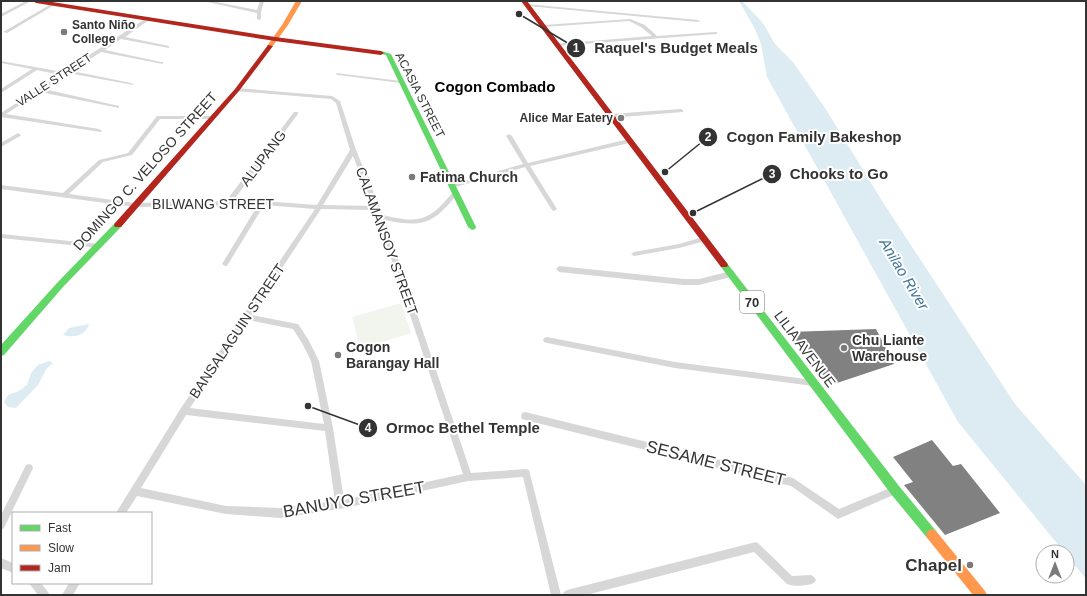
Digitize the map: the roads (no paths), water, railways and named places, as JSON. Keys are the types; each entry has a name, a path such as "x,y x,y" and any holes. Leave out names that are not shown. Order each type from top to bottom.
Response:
{"main road":[{"path":"36,1 147,20 275,39"},
{"name":"DOMINGO C. VELOSO STREET","path":"1,352 60,285 99,246 237,90 275,39 299,1"},
{"name":"LILIA AVENUE","path":"526,3 544,26 556,45 895,490 981,595"},
{"name":"ACASIA STREET","path":"275,39 388,54 472,226"}],"street":[{"path":"1,16 29,1"},
{"path":"205,1 259,12"},
{"path":"259,19 262,1"},
{"path":"526,3 698,21"},
{"path":"4,32 54,4"},
{"name":"VALLE STREET","path":"1,115 147,20"},
{"path":"544,26 630,20 643,26 655,37"},
{"path":"556,45 716,33"},
{"path":"120,37 167,47"},
{"path":"100,50 161,62"},
{"path":"1,62 130,84"},
{"path":"1,67 7,63"},
{"path":"1,91 36,69"},
{"path":"338,74 401,82"},
{"path":"40,90 117,107"},
{"name":"CALAMANSOY STREET","path":"237,90 332,98 338,102 353,150 378,208 468,477"},
{"path":"610,116 681,111"},
{"name":"ALUPANG","path":"230,202 296,113"},
{"path":"1,115 99,131"},
{"path":"65,196 101,161 108,158 130,154 159,117 212,118"},
{"path":"1,145 18,135"},
{"path":"509,136 554,209"},
{"path":"381,217 408,223 429,219 442,210 454,190 527,165 629,141"},
{"name":"BANSALAGUIN STREET","path":"122,512 184,411 319,207 353,150"},
{"name":"BILWANG STREET","path":"1,187 135,205 230,202 319,207 378,208"},
{"path":"225,264 262,203"},
{"path":"1,236 99,246"},
{"path":"634,254 679,246 703,239"},
{"path":"559,269 683,282 698,282 731,274"},
{"path":"245,317 295,326 305,340 315,361 329,428 340,505"},
{"path":"547,340 675,365 813,383"},
{"path":"184,411 329,428"},
{"name":"SESAME STREET","path":"526,416 793,482 838,514 895,490"},
{"path":"1,525 29,468"},
{"name":"BANUYO STREET","path":"136,491 226,510 280,514 340,505 468,477 526,473 556,595"},
{"path":"567,595 756,547 790,581 811,580"},
{"path":"1,563 12,568"},
{"path":"35,584 45,595"},
{"path":"67,595 74,584"}],"water":[{"name":"Anilao River","path":"739,1 742,1 763,23 775,44 793,62 825,108 884,204 1015,404 1086,485 1086,579 1075,566 1075,544 1057,544 958,422 767,77 761,44 755,29"},
{"path":"89,324 82,334 75,336 63,335 69,328"},
{"path":"49,361 53,363 47,368 38,385 16,408 8,407 4,402 8,395 19,391 27,385 31,373 38,365"}],"place":[{"name":"Raquel's Budget Meals","path":"519,14"},
{"name":"Santo Niño College","path":"64,32"},
{"name":"Alice Mar Eatery","path":"621,118"},
{"name":"Cogon Family Bakeshop","path":"665,172"},
{"name":"Fatima Church","path":"412,177"},
{"name":"Chooks to Go","path":"693,213"},
{"name":"Chu Liante Warehouse","path":"844,348"},
{"name":"Cogon Barangay Hall","path":"338,355"},
{"name":"Ormoc Bethel Temple","path":"308,406"},
{"name":"Chapel","path":"970,565"}],"district":[{"name":"Cogon Combado","path":"495,87"}]}
